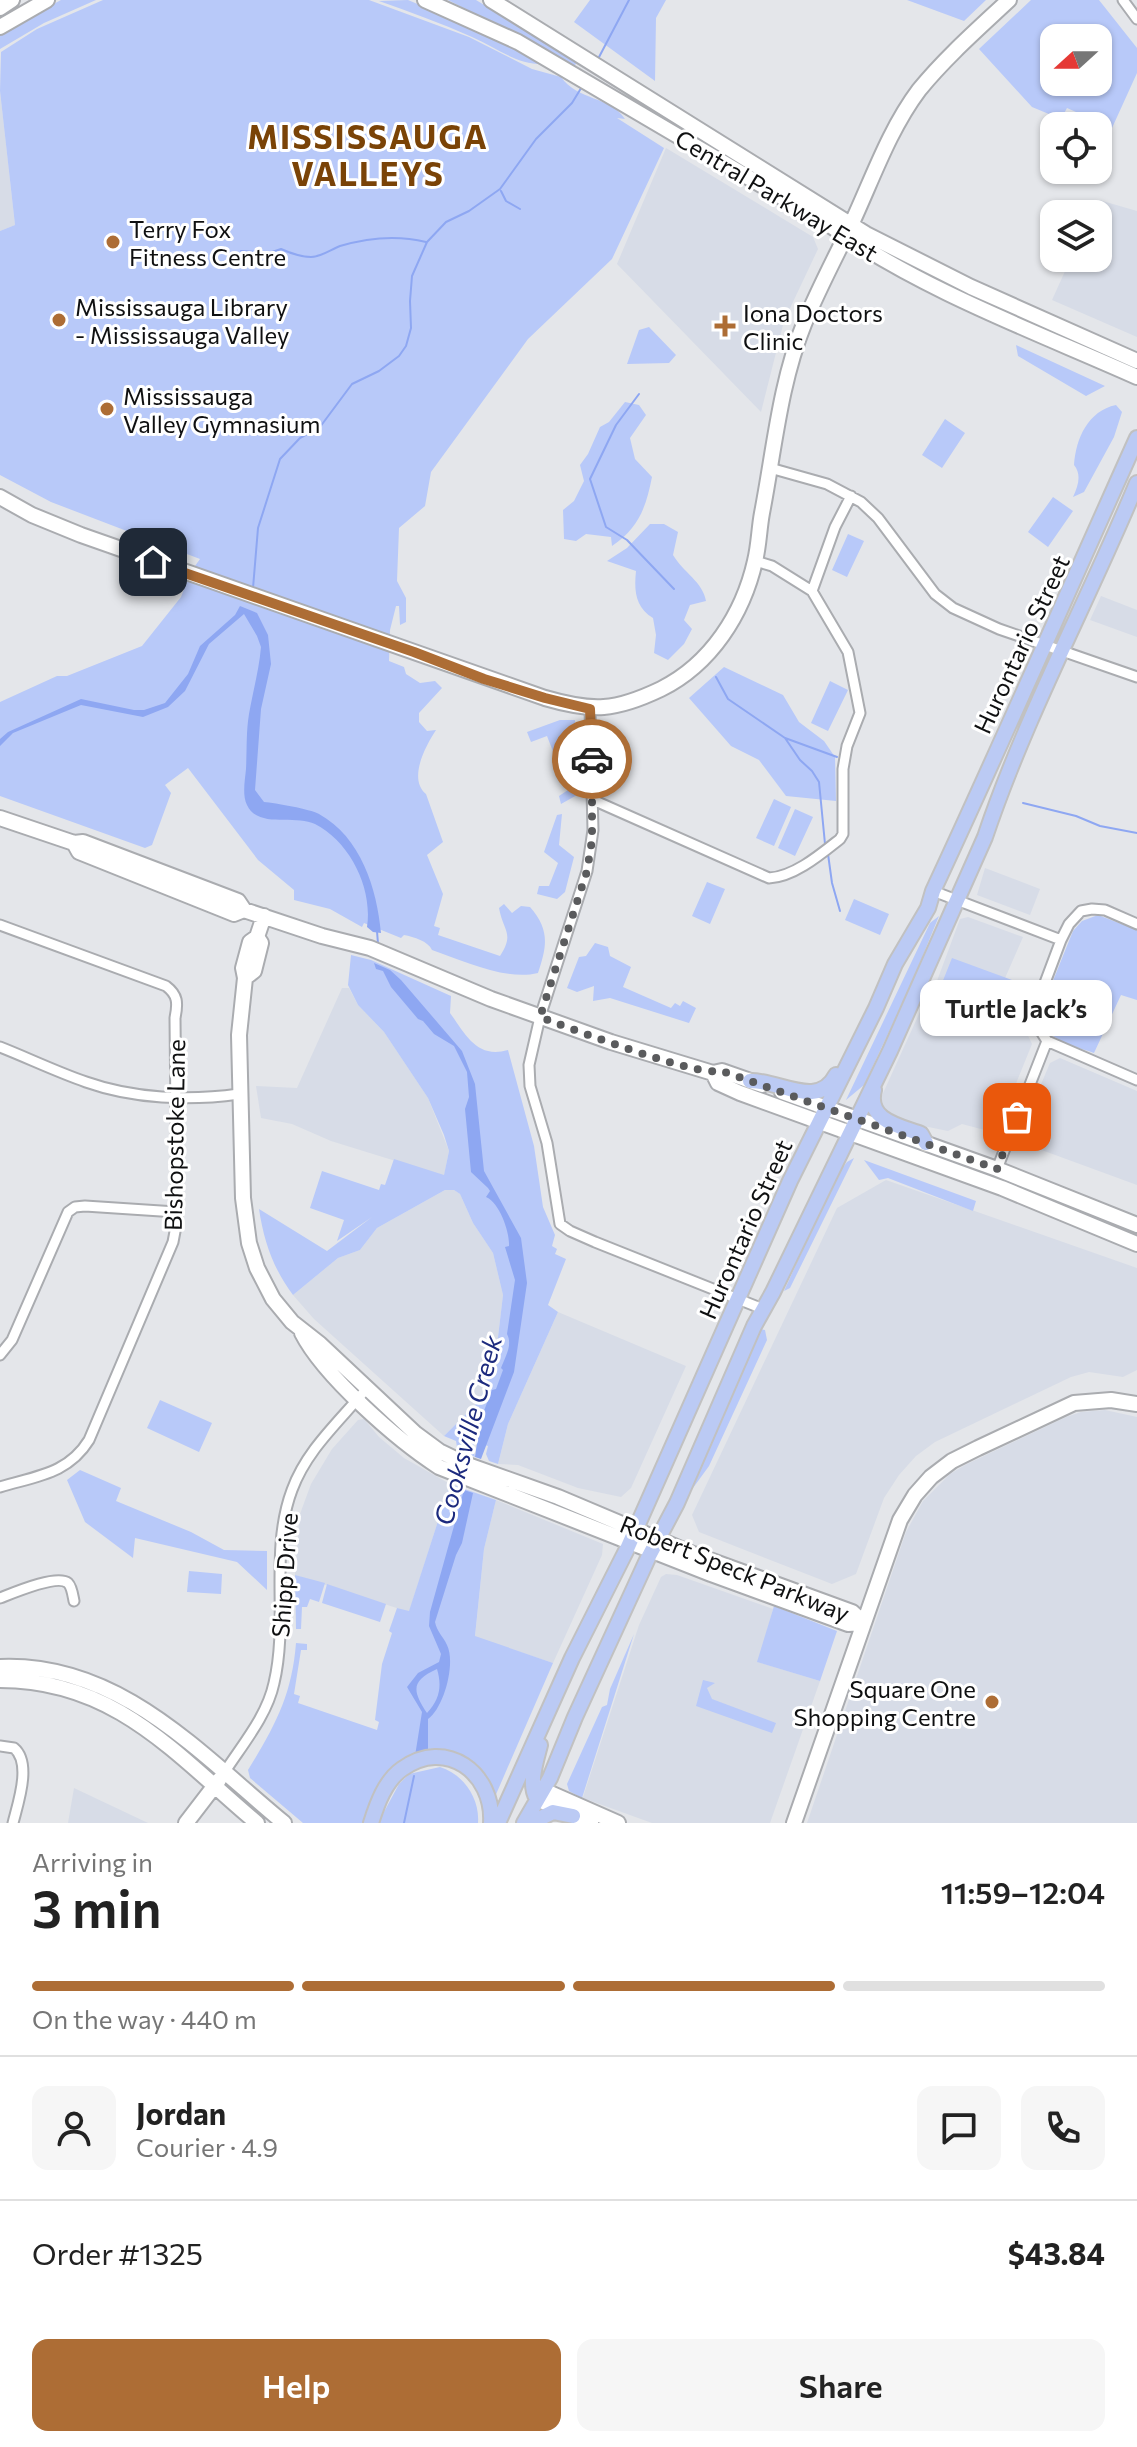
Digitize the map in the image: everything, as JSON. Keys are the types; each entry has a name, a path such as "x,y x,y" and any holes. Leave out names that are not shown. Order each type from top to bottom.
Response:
{"main road":[{"name":"Hurontario Street","path":"498,1823 823,1114 895,964 928,908 1137,438"},
{"name":"Hurontario Street","path":"524,1823 763,1309 890,1051 1137,483"},
{"path":"750,1081 766,1080 804,1092 826,1087 832,1083 867,1014 876,1008"},
{"path":"890,1051 875,1087 873,1104 882,1119 921,1134 926,1143"},
{"path":"538,1792 540,1744 570,1662"},
{"path":"371,1823 387,1786 399,1771 423,1758 441,1757 467,1767 482,1783 490,1803 491,1823"},
{"path":"531,1823 553,1812 573,1816"}],"street":[{"path":"2,20 12,0"},
{"path":"2,20 47,0"},
{"name":"Central Parkway East","path":"425,0 482,24 570,71 848,230"},
{"path":"442,0 482,24"},
{"name":"Central Parkway East","path":"491,0 619,80 913,275 1079,343 1137,361"},
{"path":"0,497 32,515 81,535 545,698 590,709 644,697 667,686 700,661 723,636 736,613 755,561 770,468 797,345 895,129 918,92 944,61 1009,0"},
{"path":"1123,0 1137,19"},
{"name":"Central Parkway East","path":"1079,343 1137,377"},
{"path":"770,468 827,484 851,496 878,518 935,594 953,608 975,620 1137,677"},
{"path":"812,591 835,527 851,496"},
{"path":"593,800 769,878 781,877 821,853 843,834 843,769 847,746 860,713 848,652 812,591 772,566 755,561"},
{"path":"590,709 593,800 587,871 540,1017 529,1065 530,1086 547,1143 560,1224 595,1242 763,1309"},
{"path":"0,818 74,843 79,852 234,914 244,910 370,948 540,1017 713,1073 722,1071 823,1114"},
{"path":"933,891 1061,940"},
{"path":"1137,924 1105,910 1081,911 1069,924 1061,940 1034,1012 1037,1025 1047,1041 1137,1080"},
{"name":"Robert Speck Parkway","path":"264,916 257,937 250,942 243,968 239,1094 243,1207 257,1268 273,1299 301,1331 320,1344 362,1393 467,1472 558,1497 632,1535 848,1624 864,1623"},
{"name":"Bishopstoke Lane","path":"0,925 166,986 173,991 178,1002 175,1018 176,1212 170,1251 89,1440 79,1455 67,1466 0,1487"},
{"path":"997,1169 1047,1041"},
{"path":"0,1047 109,1089 148,1096 239,1094"},
{"path":"713,1073 718,1083 729,1088 854,1125 1137,1244"},
{"path":"854,1125 926,1143 1137,1225"},
{"path":"0,1355 12,1340 68,1212 85,1206 176,1212"},
{"name":"Shipp Drive","path":"224,1773 266,1707 274,1686 281,1637 282,1531 292,1490 312,1451 362,1393"},
{"path":"794,1823 900,1520 915,1495 942,1469 978,1448 1074,1403 1111,1400 1137,1404"},
{"path":"0,1598 51,1581 65,1581 70,1585 74,1601"},
{"path":"0,1667 62,1673 105,1686 154,1716 284,1823"},
{"path":"0,1680 57,1686 93,1699 137,1721 257,1823"},
{"path":"0,1746 14,1748 22,1759 21,1785 13,1823"},
{"path":"186,1823 224,1773"},
{"path":"518,1778 573,1816 591,1823"},
{"path":"538,1792 618,1823"}],"shaded area":[{"path":"61,0 96,0 44,23 0,49 0,33"},
{"path":"103,0 369,0 469,37 532,69 561,77 576,90 611,106 625,119 617,118 664,148 612,259 528,339 431,472 425,506 399,528 397,581 406,598 406,622 400,625 399,606 396,606 390,630 389,661 404,667 406,674 420,683 435,681 442,688 419,713 419,722 427,731 436,730 423,754 418,772 418,780 443,842 427,855 443,894 434,926 440,928 438,935 500,956 507,942 507,932 499,908 504,904 512,913 521,906 530,907 541,923 545,938 538,973 512,974 485,969 432,950 416,938 404,935 401,938 364,923 362,927 330,909 294,900 294,890 258,860 188,768 165,785 171,793 152,845 145,848 0,796 0,702 57,676 67,676 142,646 181,597 190,573 200,559 51,502 0,475 0,231 15,225 0,91 1,52 37,29"},
{"path":"408,0 505,41 547,64 517,59 460,32 379,1"},
{"path":"448,0 476,0 577,62 573,68"},
{"path":"590,0 666,0 656,18 655,81 574,22"},
{"path":"907,0 986,0 964,21"},
{"path":"1031,0 1099,0 1137,48 1137,73 1112,128 1112,112 1076,112 1067,108 1065,112 1044,112 1032,107 979,49"},
{"path":"0,91 15,225 0,231"},
{"path":"666,148 813,237 818,249 784,321 761,412 617,264"},
{"path":"1112,204 1137,211 1137,337 1052,300 1065,272 1112,272"},
{"path":"649,327 676,355 669,363 627,364 639,330"},
{"path":"1016,345 1105,386 1086,396 1018,356"},
{"path":"625,402 639,405 646,415 630,438 635,459 652,477 644,507 629,532 612,546 611,537 586,534 576,541 564,539 563,510 574,501 584,481 580,465 600,427 609,422"},
{"path":"1116,405 1122,412 1114,437 1084,492 1073,497 1078,481 1074,465 1077,445 1085,427 1098,413"},
{"path":"945,419 965,433 942,468 922,455"},
{"path":"1053,497 1073,511 1048,547 1028,532"},
{"path":"650,524 664,524 678,532 673,555 701,588 706,601 690,605 684,620 692,629 684,644 668,660 654,653 656,635 653,618 642,609 637,598 636,571 607,561 627,548"},
{"path":"848,534 864,541 847,577 832,570"},
{"path":"1101,596 1137,610 1137,637 1090,620"},
{"path":"240,606 257,613 268,635 271,664 261,709 255,790 264,802 319,814 346,836 371,882 381,933 367,927 368,912 362,882 339,842 307,821 259,817 245,801 247,728 261,647 244,614 209,644 185,691 168,707 143,717 81,705 13,733 0,746 0,739 8,732 81,699 134,710 165,703 188,674 200,646 235,615"},
{"path":"724,667 783,695 799,722 824,741 835,757 836,801 786,796 759,760 731,746 689,698"},
{"path":"830,681 848,690 828,731 811,723"},
{"path":"560,720 575,720 577,795 561,804 559,796 568,790 547,736 531,742 527,732"},
{"path":"774,799 791,807 774,846 756,838"},
{"path":"795,809 813,817 795,856 778,848"},
{"path":"562,814 559,845 574,857 565,892 557,899 537,894 539,886 549,886 558,863 544,852 557,815"},
{"path":"985,868 1040,889 1030,915 977,895"},
{"path":"707,882 725,889 710,924 692,916"},
{"path":"854,899 889,914 880,935 845,920"},
{"path":"1098,915 1137,930 1137,1000 1121,995 1094,1053 1053,1036 1040,1013 1073,931 1082,921"},
{"path":"939,916 864,1085 846,1100 930,923"},
{"path":"968,917 1023,937 991,1010 1021,1021 1032,1044 996,1133 962,1124 948,1131 899,1121 884,1112 879,1102 929,992 934,989 960,919"},
{"path":"595,943 608,947 610,956 631,967 623,987 671,1008 675,1003 680,1006 683,1001 696,1008 689,1023 610,998 593,1001 594,986 577,992 567,988 579,957 586,956"},
{"path":"351,955 371,960 451,996 450,1013 473,1043 488,1051 508,1050 534,1146 543,1207 555,1235 552,1246 557,1249 555,1254 566,1259 548,1305 558,1312 508,1424 498,1464 489,1461 486,1454 488,1446 475,1442 475,1457 457,1447 456,1441 444,1436 480,1400 496,1354 503,1295 493,1253 473,1223 460,1194 445,1190 377,1228 360,1250 338,1258 293,1295 280,1275 267,1244 259,1209 327,1251 372,1217 337,1241 344,1220 310,1208 322,1171 379,1190 381,1184 385,1185 394,1159 444,1175 449,1151 444,1135 428,1098 384,1032 358,1005 348,985"},
{"path":"952,958 1012,980 1000,1010 940,988"},
{"path":"374,963 390,970 401,980 462,1051 475,1084 484,1171 521,1238 527,1283 514,1372 481,1459 475,1457 480,1421 492,1390 496,1389 509,1347 507,1334 515,1280 505,1247 509,1246 508,1234 496,1205 486,1197 490,1191 471,1172 465,1109 469,1097 467,1072 454,1046 434,1034 418,1019"},
{"path":"342,988 349,988 358,1005 384,1032 428,1098 449,1151 444,1176 331,1141 292,1124 261,1118 256,1086 297,1088"},
{"path":"1060,1058 1137,1091 1137,1185 1017,1141 1050,1063"},
{"path":"854,1158 790,1288 784,1291 837,1175"},
{"path":"864,1160 976,1201 973,1211 888,1178 879,1180"},
{"path":"886,1180 1137,1268 1137,1370 1123,1377 1089,1372 1071,1377 935,1442 916,1456 884,1498 856,1574 832,1584 699,1532 692,1515 837,1208"},
{"path":"445,1190 460,1194 473,1223 493,1253 503,1295 496,1354 480,1400 444,1436 314,1319 293,1295 338,1258 360,1250 377,1228"},
{"path":"558,1312 686,1366 631,1488 621,1497 578,1488 518,1465 498,1464 508,1424"},
{"path":"760,1329 765,1330 767,1340 709,1466 693,1488 700,1461"},
{"path":"160,1400 212,1423 199,1452 147,1428"},
{"name":"Square One Shopping Centre","path":"1105,1410 1137,1417 1137,1823 807,1823 906,1532 923,1501 950,1474 965,1465 1066,1417"},
{"path":"364,1419 379,1437 404,1458 450,1484 409,1612 295,1575 300,1514 311,1484 332,1449 358,1420"},
{"path":"80,1470 121,1488 116,1501 191,1532 224,1550 267,1551 267,1590 237,1562 135,1538 133,1558 85,1522 67,1480"},
{"path":"450,1484 496,1500 484,1549 475,1636 553,1663 494,1799 467,1763 411,1757 365,1823 303,1823 250,1778 248,1770 281,1710 291,1679 296,1643 307,1644 307,1650 301,1650 294,1694 300,1696 298,1703 377,1730 379,1722 375,1720 382,1664 392,1633 389,1631 397,1608 409,1611"},
{"path":"464,1490 473,1493 462,1543 435,1622 449,1653 447,1685 439,1705 428,1719 428,1752 415,1756 422,1712 407,1687 418,1673 439,1662 441,1654 429,1626 430,1612","holes":["437,1669 437,1697 427,1713 417,1692 418,1682"]},
{"path":"496,1500 603,1544 602,1555 553,1663 475,1637 484,1549"},
{"path":"189,1571 222,1574 221,1594 187,1592"},
{"path":"295,1575 325,1583 319,1602 310,1599 307,1607 302,1607 301,1629 296,1629"},
{"path":"677,1575 773,1609 758,1662 820,1681 770,1823 652,1823 580,1797 583,1797 639,1625 661,1577"},
{"path":"327,1584 386,1604 380,1622 322,1603"},
{"path":"774,1606 837,1631 820,1681 757,1662"},
{"path":"634,1634 582,1798 569,1791 567,1784 602,1707 607,1705 610,1689"},
{"path":"703,1680 715,1683 707,1688 712,1699 776,1723 772,1733 696,1706"},
{"path":"440,1767 456,1775 468,1788 476,1805 478,1823 378,1823 399,1784 409,1774"},
{"path":"74,1788 148,1823 68,1823"}],"waterway":[{"name":"Cooksville Creek","path":"598,59 629,0"},
{"name":"Cooksville Creek","path":"253,588 258,528 280,459 300,438 320,427 352,384 379,371 399,356 406,346 411,328 412,276 427,242 446,222 469,211 500,189 536,139 572,103 583,85"},
{"path":"501,191 506,201 520,209"},
{"path":"241,251 269,253 281,249 311,257 372,239 426,242"},
{"path":"639,394 616,425 590,479 606,527 627,540 674,589"},
{"path":"716,677 728,699 785,738 812,771 819,782 825,844"},
{"path":"785,738 837,757"},
{"path":"1023,803 1076,816 1100,826 1137,833"},
{"path":"828,854 840,911"},
{"name":"Cooksville Creek","path":"377,931 378,944"},
{"name":"Cooksville Creek","path":"404,1823 414,1776"}],"way so far":[{"path":"592,759 592,840 587,871 540,1017 672,1062 713,1073 722,1071 997,1169 1017,1117"}],"place":[{"name":"Terry Fox Fitness Centre","path":"113,242"},
{"name":"Mississauga Library - Mississauga Valley","path":"59,320"},
{"name":"Iona Doctors Clinic","path":"725,326"},
{"name":"Mississauga Valley Gymnasium","path":"107,409"},
{"name":"Turtle Jack’s","path":"1017,1117"},
{"name":"Square One Shopping Centre","path":"992,1702"}],"district":[{"name":"MISSISSAUGA VALLEYS","path":"368,154"}],"route":[{"path":"153,562 484,679 590,709 592,759"}]}
